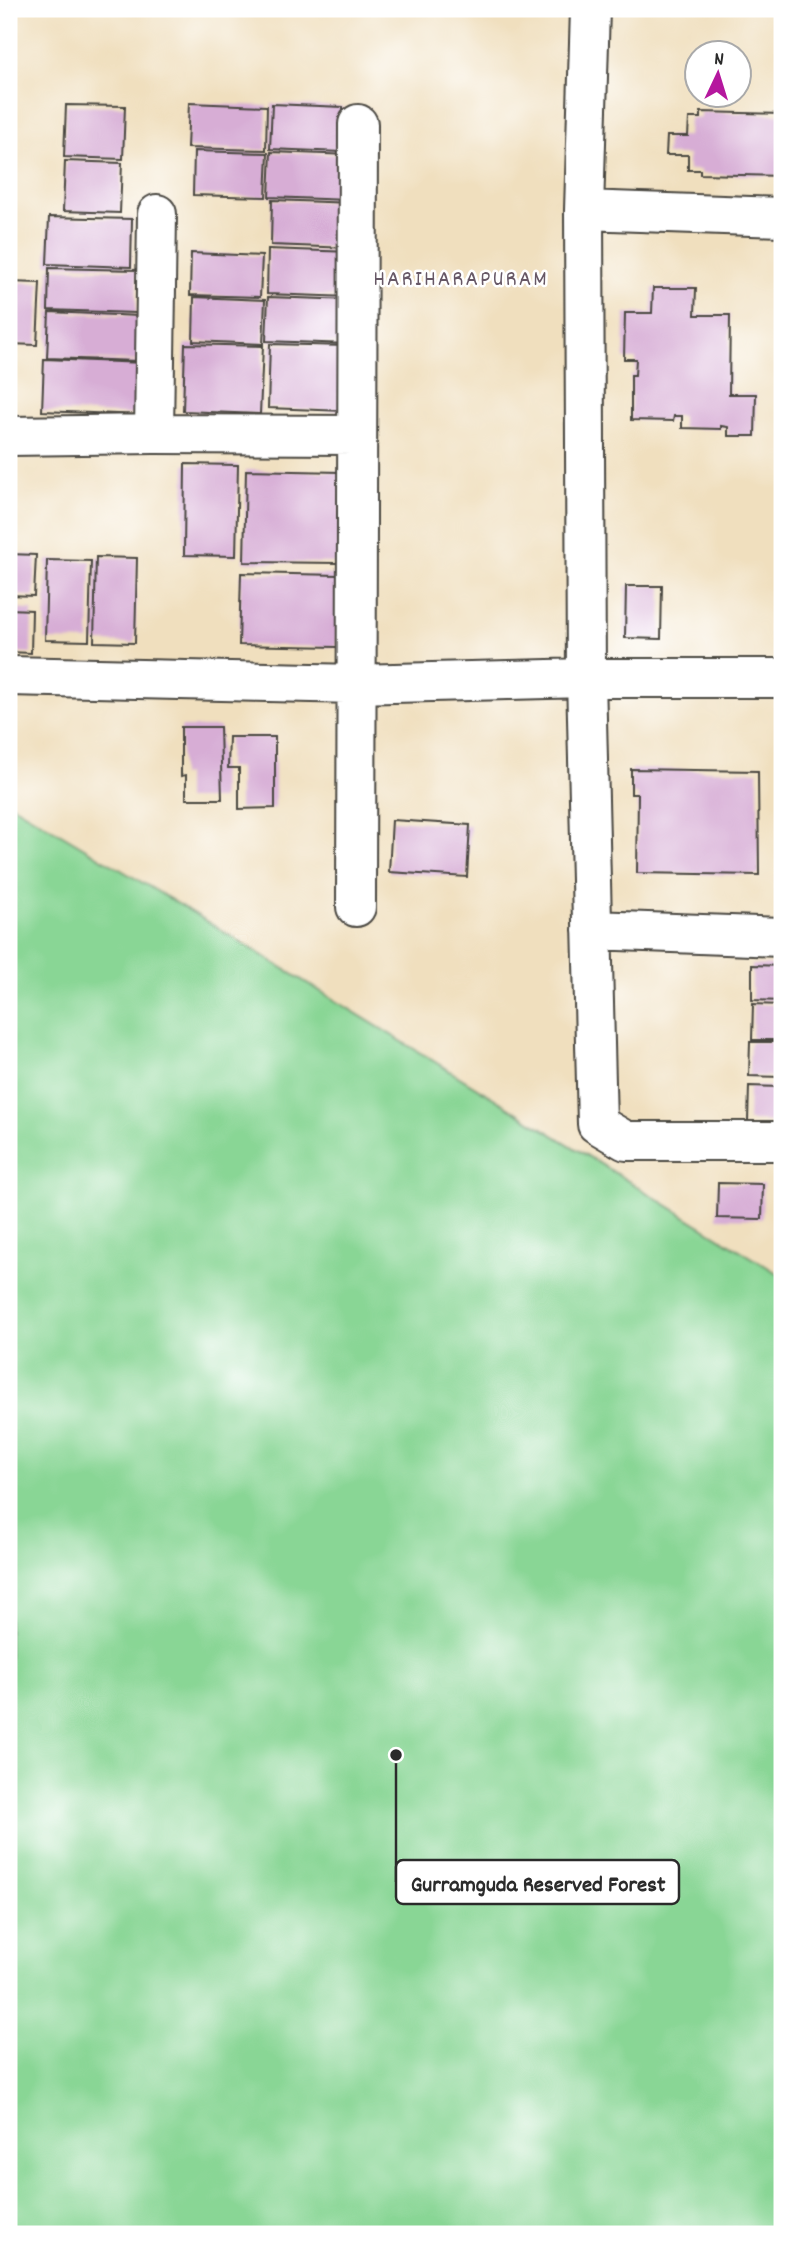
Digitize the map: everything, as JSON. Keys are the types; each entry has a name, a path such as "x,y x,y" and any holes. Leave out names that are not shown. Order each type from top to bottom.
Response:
{"street":[{"path":"590,9 584,210 586,678 597,1124 626,1141 782,1141"},
{"path":"355,907 358,124"},
{"path":"584,210 782,216"},
{"path":"154,434 157,214"},
{"path":"9,436 357,435"},
{"path":"9,676 356,684 586,678 782,678"},
{"path":"592,930 782,937"}],"green space":[{"path":"9,803 200,917 782,1276 782,2234 9,2234"}],"building":[{"path":"189,103 267,106 266,150 187,148"},
{"path":"272,104 343,107 342,152 270,149"},
{"path":"66,105 125,106 123,159 64,157"},
{"path":"701,112 782,114 782,176 700,174 700,170 688,170 688,155 666,155 667,136 688,136 689,118 701,118"},
{"path":"194,151 268,153 266,197 193,195"},
{"path":"271,152 351,155 349,200 269,197"},
{"path":"65,161 122,163 120,213 63,211"},
{"path":"272,200 352,203 350,248 271,245"},
{"path":"49,217 132,219 131,267 47,264"},
{"path":"268,249 351,252 350,297 267,294"},
{"path":"191,253 262,256 260,297 190,295"},
{"path":"49,268 137,270 136,313 48,310"},
{"path":"9,282 40,283 37,345 9,344"},
{"path":"653,288 696,288 695,315 730,315 729,394 756,394 755,436 728,436 728,427 721,426 721,429 682,428 682,416 674,416 673,421 631,420 631,375 635,375 636,359 624,359 625,313 652,313"},
{"path":"194,297 265,300 263,344 193,341"},
{"path":"268,297 351,300 349,344 266,341"},
{"path":"49,312 139,316 138,361 47,358"},
{"path":"185,344 263,346 260,414 183,411"},
{"path":"270,344 346,346 344,411 268,408"},
{"path":"44,359 144,363 142,415 42,411"},
{"path":"185,464 238,465 236,556 184,555"},
{"path":"246,470 341,472 339,563 244,562"},
{"path":"9,554 36,555 34,596 9,595"},
{"path":"96,557 137,558 135,643 94,642"},
{"path":"47,560 91,561 89,641 45,640"},
{"path":"241,573 339,575 337,647 239,645"},
{"path":"626,586 662,586 661,639 625,638"},
{"path":"9,609 32,610 31,653 9,652"},
{"path":"181,727 220,727 222,799 186,799 186,775 181,776"},
{"path":"229,737 275,737 275,808 239,809 239,768 228,768"},
{"path":"631,769 758,771 759,875 637,873 638,794 631,794"},
{"path":"392,820 470,825 467,877 389,872"},
{"path":"752,965 782,966 782,1001 752,1000"},
{"path":"753,1004 782,1005 782,1040 752,1040"},
{"path":"750,1042 782,1042 782,1077 749,1076"},
{"path":"749,1086 782,1087 782,1122 748,1121"},
{"path":"718,1183 763,1184 762,1219 717,1218"}],"place":[{"name":"Gurramguda Reserved Forest","path":"396,1755"}],"district":[{"name":"HARIHARAPURAM","path":"461,277"}]}
